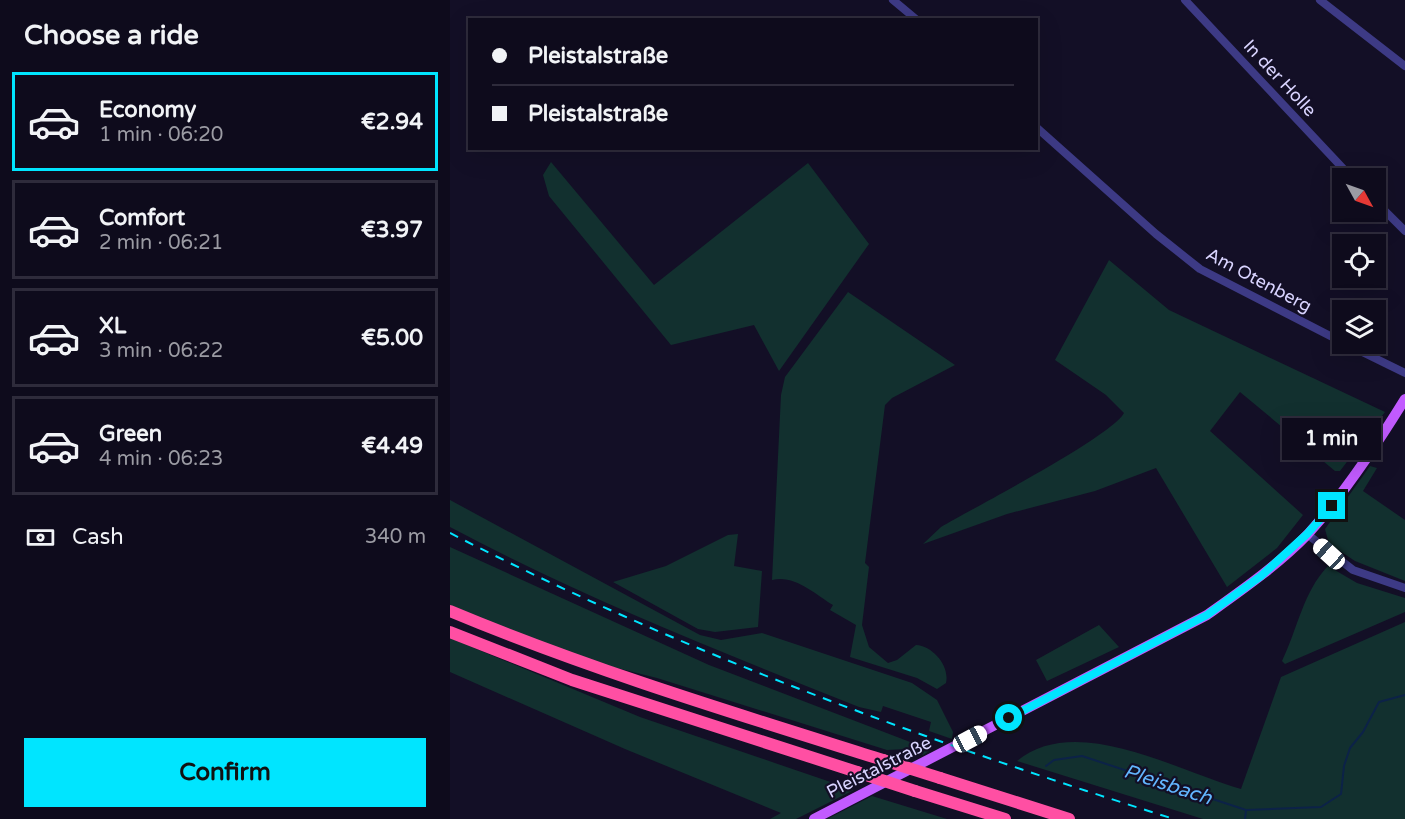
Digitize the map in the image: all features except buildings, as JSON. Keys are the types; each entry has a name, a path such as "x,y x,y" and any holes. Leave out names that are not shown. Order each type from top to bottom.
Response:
{"highway":[{"path":"450,612 643,684 1069,819"},
{"path":"450,632 582,683 1005,819"}],"main road":[{"name":"Pleistalstraße","path":"814,819 1207,615 1261,576 1307,534 1367,457 1405,399"}],"street":[{"path":"893,0 915,18"},
{"name":"In der Holle","path":"1185,0 1343,168"},
{"path":"1320,0 1405,66"},
{"name":"Am Otenberg","path":"1038,130 1200,269 1332,337"},
{"path":"1386,212 1405,231"},
{"name":"Am Otenberg","path":"1366,354 1405,374"},
{"path":"1307,534 1353,570 1405,588"}],"green space":[{"path":"551,162 654,285 808,163 869,244 779,371 754,325 671,345 549,196 543,175"},
{"path":"1109,260 1169,310 1385,412 1340,471 1335,471 1240,392 1210,431 1303,515 1277,548 1227,587 1156,468 1095,491 1007,514 923,544 941,527 1069,455 1114,424 1124,413 1106,395 1055,360"},
{"path":"848,292 955,365 892,398 885,405 865,563 869,567 862,625 869,647 888,663 897,660 916,645 928,649 939,658 947,677 946,683 937,689 917,678 850,657 856,625 830,610 833,605 804,586 788,580 772,580 781,395 785,377"},
{"path":"1370,466 1377,468 1363,491 1405,520 1405,581 1355,561 1329,544 1325,529"},
{"path":"450,500 700,635 721,640 762,633 912,683 937,700 953,732 952,739 929,731 931,722 883,706 881,712 859,707 652,623 550,577 450,527"},
{"path":"738,534 734,566 762,571 758,627 715,632 698,629 613,582 666,566 728,535"},
{"path":"450,547 709,665 931,750 923,755 906,749 887,750 657,678 597,663 450,607"},
{"path":"1328,566 1357,583 1405,598 1405,612 1285,664 1282,661 1307,599"},
{"path":"1405,622 1405,819 1203,819 1017,761 1041,747 1068,742 1097,744 1158,759 1241,789 1281,677"},
{"path":"1099,625 1119,647 1047,681 1036,660"},
{"path":"450,638 640,717 854,790 796,819 770,819 781,813 625,749 450,672"},
{"path":"872,796 947,819 827,819"}],"waterway":[{"name":"Pleisbach","path":"1046,766 1054,760 1082,756 1246,810 1321,807 1341,794 1344,766 1350,748 1363,732 1379,702 1405,695"},
{"path":"1245,819 1246,810"}],"railway":[{"path":"450,533 626,617 806,691 897,726 1174,819"}],"route":[{"path":"1009,718 1207,615 1261,576 1295,546 1332,506"}]}
